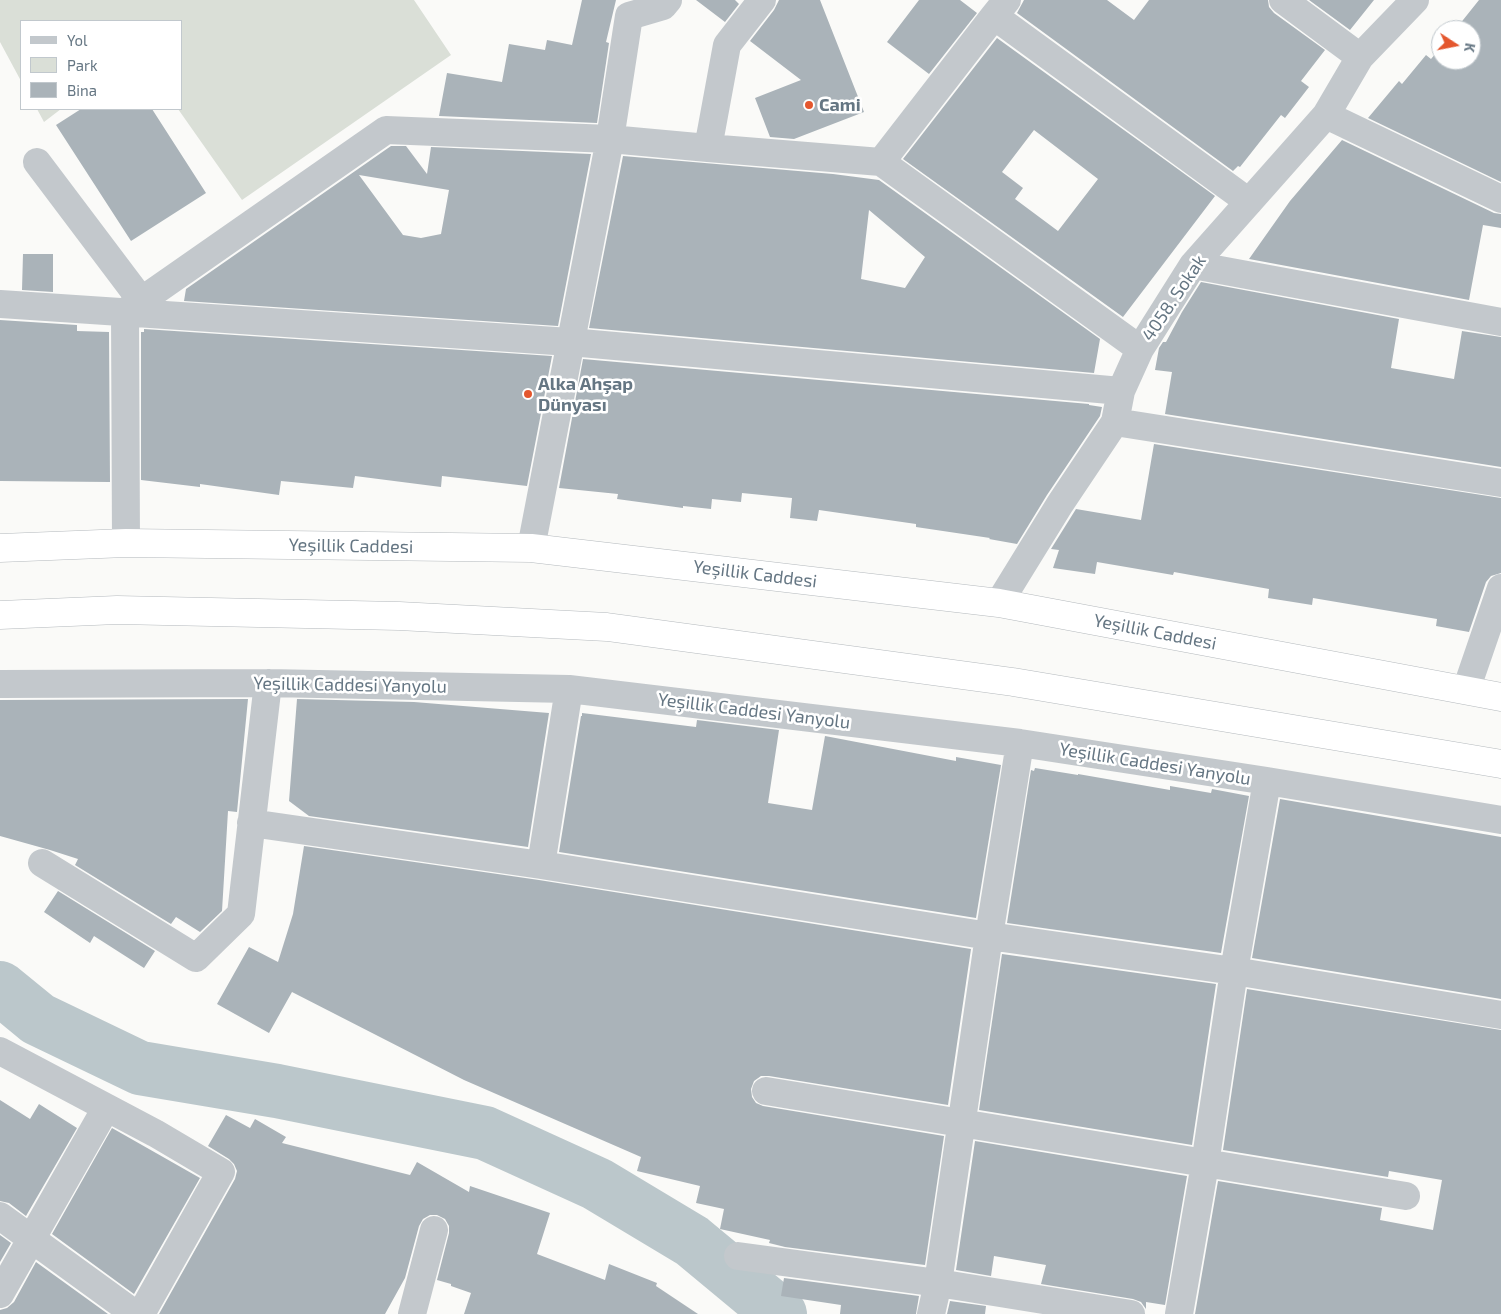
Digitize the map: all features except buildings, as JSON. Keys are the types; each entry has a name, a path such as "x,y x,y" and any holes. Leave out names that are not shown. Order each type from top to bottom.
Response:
{"highway":[{"name":"Yeşillik Caddesi","path":"0,548 126,543 531,548 999,603 1501,697"},
{"path":"0,615 137,610 399,616 607,627 1013,682 1496,764"}],"street":[{"path":"531,548 610,140 629,16 663,6 668,0"},
{"path":"708,148 728,44 762,0"},
{"path":"1283,0 1360,58"},
{"name":"4058. Sokak","path":"999,603 1060,504 1115,422 1121,391 1140,349 1193,265 1326,115 1360,58 1415,0"},
{"path":"881,162 1001,8 1248,202"},
{"path":"1326,115 1501,199"},
{"path":"133,306 386,130 610,140 881,162 1140,349"},
{"path":"37,162 133,306 126,543"},
{"path":"1193,265 1501,322"},
{"path":"0,304 133,306 570,342 1121,391"},
{"path":"1115,422 1501,483"},
{"path":"1466,690 1501,588"},
{"path":"42,863 196,958 241,914 268,683"},
{"name":"Yeşillik Caddesi Yanyolu","path":"0,684 268,683 569,689 1020,743 1267,781 1501,820"},
{"path":"541,865 569,689"},
{"path":"931,1314 938,1283 960,1124 1020,743"},
{"path":"1179,1314 1205,1164 1234,971 1267,781"},
{"path":"251,823 541,865 989,936 1234,971 1501,1016"},
{"path":"0,1051 155,1133 221,1172 141,1314"},
{"path":"766,1091 1406,1196"},
{"path":"0,1294 106,1108"},
{"path":"0,1216 135,1314"},
{"path":"412,1314 434,1230"},
{"path":"738,1256 938,1283 1131,1314"}],"green space":[{"path":"0,0 414,0 451,55 242,200 179,110 182,110 182,20 20,20 20,79 0,42"},
{"path":"38,110 60,110 44,122"}],"waterway":[{"path":"0,988 38,1019 140,1068 277,1091 485,1133 597,1184 692,1241 780,1314"}],"place":[{"name":"Cami","path":"809,105"},
{"name":"Alka Ahşap Dünyası","path":"528,394"}]}
